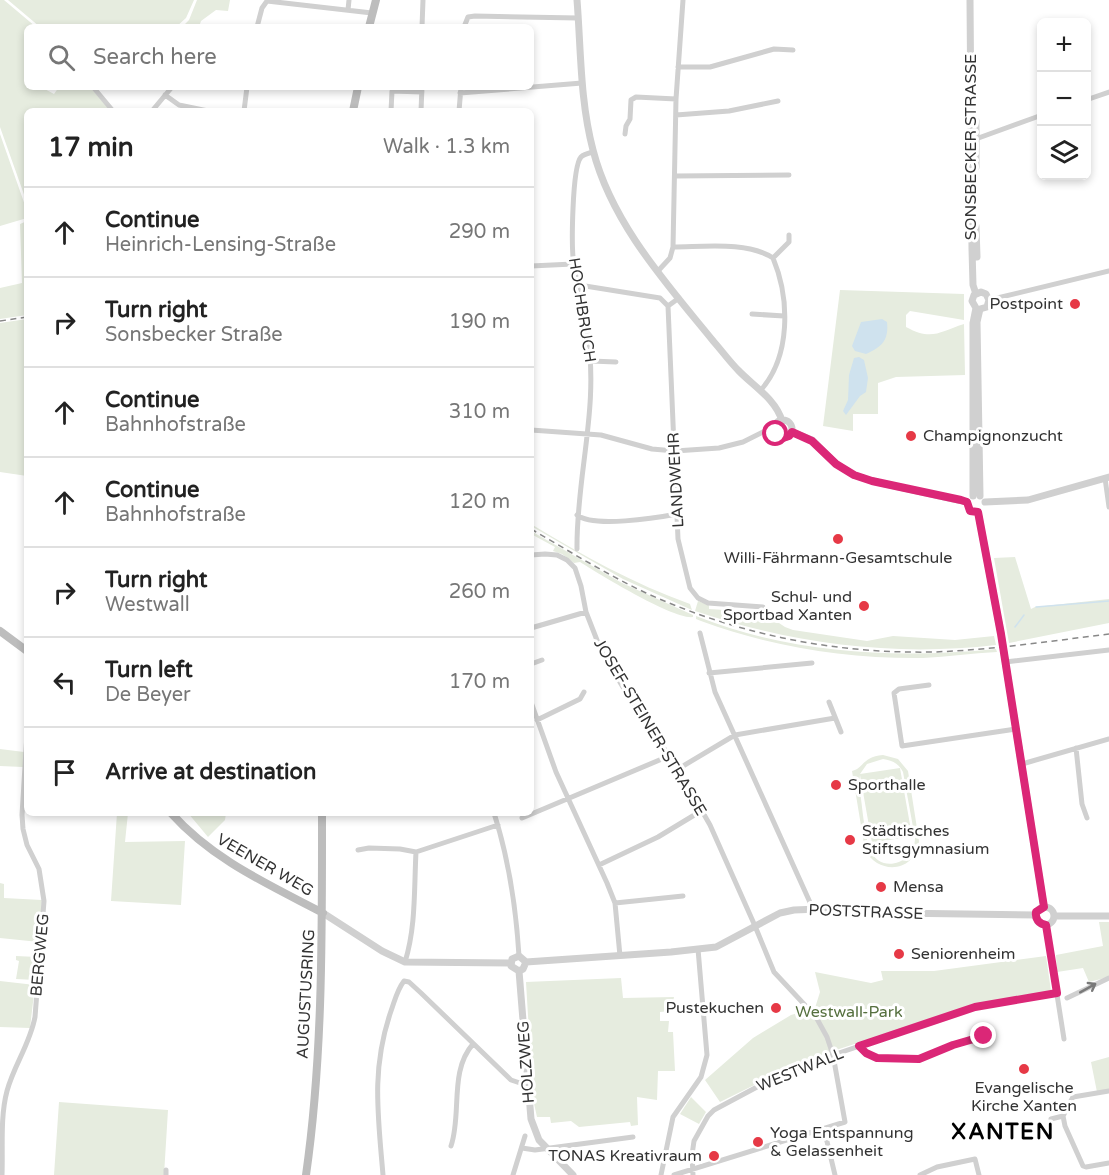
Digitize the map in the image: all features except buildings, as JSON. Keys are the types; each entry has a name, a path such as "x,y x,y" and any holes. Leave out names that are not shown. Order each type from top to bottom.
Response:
{"main road":[{"path":"370,24 376,0"},
{"path":"354,108 357,90"},
{"path":"0,631 24,649"},
{"name":"VEENER WEG","path":"174,816 192,835 235,867 322,914"},
{"name":"AUGUSTUSRING","path":"306,1175 312,1130 322,914 322,816"}],"street":[{"path":"258,24 262,8 267,0 321,3 372,13"},
{"path":"348,10 349,0"},
{"path":"422,24 423,0"},
{"path":"577,0 582,83 593,152 603,179 627,227 658,271 737,369 777,408 782,421"},
{"path":"658,271 670,258 673,247 676,99 683,0"},
{"name":"SONSBECKER STRASSE","path":"973,0 972,271 973,285 978,293 972,301 978,309 973,319 979,498"},
{"path":"465,24 468,17 475,16 579,18"},
{"path":"678,67 710,67 774,49 793,50"},
{"path":"534,86 582,83"},
{"path":"96,90 110,108"},
{"path":"154,108 169,90"},
{"path":"244,108 248,90"},
{"path":"391,108 392,91 422,90 421,108"},
{"path":"459,108 461,90"},
{"path":"1091,98 1109,92"},
{"path":"165,95 179,105 188,108"},
{"path":"625,134 630,119 631,100 636,97 676,99"},
{"path":"676,115 729,111 778,101"},
{"path":"974,140 1037,117"},
{"name":"HOCHBRUCH","path":"577,549 577,515 589,434 592,394 591,361 579,285 573,264 573,210 577,170 581,157 593,152"},
{"path":"675,176 789,175"},
{"path":"773,258 789,242 789,235"},
{"path":"673,247 742,247 756,249 773,258 782,283 784,316 782,345 772,376 760,391"},
{"path":"534,266 573,264"},
{"path":"989,300 1109,271"},
{"path":"579,285 660,298 668,306 679,298"},
{"path":"978,293 986,294 989,300 987,307 978,309"},
{"name":"LANDWEHR","path":"668,306 678,538 690,588 695,596 708,603 763,607"},
{"path":"752,314 784,316"},
{"path":"591,361 616,362"},
{"path":"782,421 790,423 792,432 783,438 778,436 775,431 777,423 782,421"},
{"path":"534,429 617,438 651,449 675,451 719,448 743,442 763,432 775,431"},
{"path":"792,432 812,441 836,464 854,475 872,481 967,502 979,498 1028,500 1107,477 1109,507"},
{"path":"967,502 970,511 978,512 984,508 979,498"},
{"path":"978,512 1005,662 1044,907"},
{"path":"577,515 585,520 635,520 677,514"},
{"name":"JOSEF-STEINER-STRASSE","path":"534,555 554,554 570,562 578,577 586,612 602,653 678,769 720,846 774,972 816,1017 827,1037 833,1055 844,1122 824,1129"},
{"path":"534,627 586,612"},
{"path":"700,633 715,692 813,909"},
{"path":"1005,662 1109,650"},
{"path":"534,663 542,660"},
{"path":"709,673 812,663"},
{"path":"929,685 899,689 895,692 902,746 1016,729"},
{"path":"537,720 580,699 584,692"},
{"path":"829,702 841,732"},
{"path":"534,711 556,772 615,903 620,956"},
{"path":"678,769 735,735 835,718"},
{"path":"1022,764 1109,739"},
{"path":"1076,748 1082,804 1087,818"},
{"path":"534,813 669,756"},
{"name":"BERGWEG","path":"2,1175 5,1100 12,1076 31,1034 44,900 39,869 27,845 23,829 24,783"},
{"path":"599,865 658,837 701,811"},
{"path":"495,816 511,879 519,956 526,962 523,969 519,971 513,969 511,963 515,956 519,956"},
{"path":"522,818 526,816"},
{"path":"358,850 400,849 416,852 498,825"},
{"path":"405,962 411,944 416,852"},
{"path":"615,903 683,896"},
{"path":"1044,907 1051,909 1053,916 1046,925 1039,922 1036,915 1038,910 1044,907"},
{"name":"POSTSTRASSE","path":"526,962 716,947 780,913 813,909 844,908 893,913 1036,915"},
{"path":"322,914 382,951 405,962 511,963"},
{"path":"1053,916 1109,916"},
{"path":"1046,925 1057,993 1063,999 1064,1039"},
{"path":"661,1175 673,1117 701,1077 707,1055 698,950"},
{"name":"HOLZWEG","path":"519,971 534,1131 546,1149 573,1175"},
{"path":"1063,999 1109,978"},
{"path":"383,1175 377,1095 378,1056 398,990 404,981 409,982 421,993 511,1080 528,1083"},
{"name":"WESTWALL","path":"693,1173 694,1141 714,1110 793,1070 975,1007 1057,993"},
{"path":"859,1046 866,1053 877,1058 919,1059 953,1045 984,1036"},
{"path":"451,1146 464,1060 473,1044"},
{"path":"1109,1091 1073,1096 1063,1116 1065,1126 1083,1166 1109,1163"},
{"path":"1051,1119 1063,1116"},
{"path":"674,1175 693,1173 824,1129 835,1175"},
{"path":"513,1175 525,1136"},
{"path":"522,1148 546,1149 633,1137"},
{"path":"920,1175 937,1167 975,1159 979,1175"}],"green space":[{"path":"0,0 4,0 32,24 24,24 24,90 47,90 54,94 57,90 93,90 108,108 24,108 24,195 0,127"},
{"path":"8,0 194,0 186,18 179,24 36,24"},
{"path":"197,0 230,0 228,11 216,10 200,24 185,24"},
{"path":"0,134 24,202 24,219 0,226"},
{"path":"24,222 24,315 0,319 0,288 22,283 20,224"},
{"path":"840,290 964,294 964,320 910,311 906,315 906,327 923,334 935,334 964,324 965,375 896,377 878,383 878,414 853,414 853,431 823,426"},
{"path":"24,319 24,476 0,472 0,323"},
{"path":"534,526 609,568 690,604 692,610 623,579"},
{"path":"534,533 622,583 693,615 693,617 683,616 654,604 580,562 574,563 562,554 553,551 555,547 534,536"},
{"path":"1015,557 1031,609 1109,599 1109,623 1009,643 994,558"},
{"path":"698,601 709,605 709,609 757,612 759,608 761,621 779,623 793,630 867,641 893,636 955,640 994,636 996,645 919,649 844,645 769,632 695,611"},
{"path":"696,616 768,639 806,646 882,653 996,649 997,652 923,658 838,654 755,638 701,621 696,619"},
{"path":"0,749 24,752 23,767 0,766"},
{"path":"883,755 898,759 908,771 919,841 911,859 896,867 879,864 865,850 852,771 871,758","holes":["883,759 892,761 900,768 860,774 867,764","901,769 915,838 914,847 904,859 889,864 875,858 870,850 859,784 860,775 872,843 912,836"]},
{"path":"117,816 128,816 125,842 185,841 181,905 111,901"},
{"path":"190,816 226,816 225,820 208,837"},
{"path":"0,883 4,884 4,898 42,900 39,942 0,938"},
{"path":"1099,922 1109,922 1109,977 1089,982 1083,968 1057,972 1056,955 1103,946"},
{"path":"16,956 37,957 35,980 16,979 19,961 16,960"},
{"name":"Westwall-Park","path":"1046,956 1051,991 976,1004 824,1054 791,1067 720,1102 705,1080 753,1038 791,1015 815,1008 820,992 815,972 871,983 883,980 881,971 934,971"},
{"path":"621,978 623,998 674,997 671,1011 660,1012 660,1021 669,1021 668,1032 673,1032 675,1071 658,1071 657,1100 637,1097 638,1125 631,1126 630,1122 579,1127 571,1121 551,1123 550,1117 537,1117 533,1099 526,982"},
{"path":"0,981 35,985 30,1028 0,1027"},
{"path":"1109,1057 1109,1090 1097,1092 1091,1062"},
{"path":"691,1097 706,1112 699,1124 680,1114"},
{"path":"59,1102 168,1110 164,1175 54,1175"}],"water":[{"path":"882,319 887,322 887,334 883,342 866,354 855,351 852,346 861,322"},
{"path":"859,357 864,360 868,378 866,392 860,396 846,415 843,411 848,400 849,375 854,358"}],"waterway":[{"path":"1036,607 1109,601"},
{"path":"1015,627 1024,615"}],"railway":[{"path":"0,321 24,317"},
{"path":"534,531 646,593 715,620 786,639 859,649 933,652 1109,634"}],"place":[{"name":"Postpoint","path":"1075,304"},
{"name":"Champignonzucht","path":"911,436"},
{"name":"Willi-Fährmann-Gesamtschule","path":"838,539"},
{"name":"Schul- und Sportbad Xanten","path":"864,606"},
{"name":"Sporthalle","path":"836,785"},
{"name":"Städtisches Stiftsgymnasium","path":"850,840"},
{"name":"Mensa","path":"881,887"},
{"name":"Seniorenheim","path":"899,954"},
{"name":"Pustekuchen","path":"776,1008"},
{"name":"Evangelische Kirche Xanten","path":"1024,1069"},
{"name":"Yoga Entspannung & Gelassenheit","path":"758,1142"},
{"name":"TONAS Kreativraum","path":"714,1156"}],"district":[{"name":"XANTEN","path":"1003,1132"}],"route":[{"path":"776,434 780,438 786,438 792,432 806,436 850,474 961,500 967,502 970,511 978,512 1001,634 1038,862 1044,907 1036,912 1036,919 1046,925 1057,993 975,1007 859,1046 866,1053 877,1058 919,1059 953,1045 984,1036"}]}
